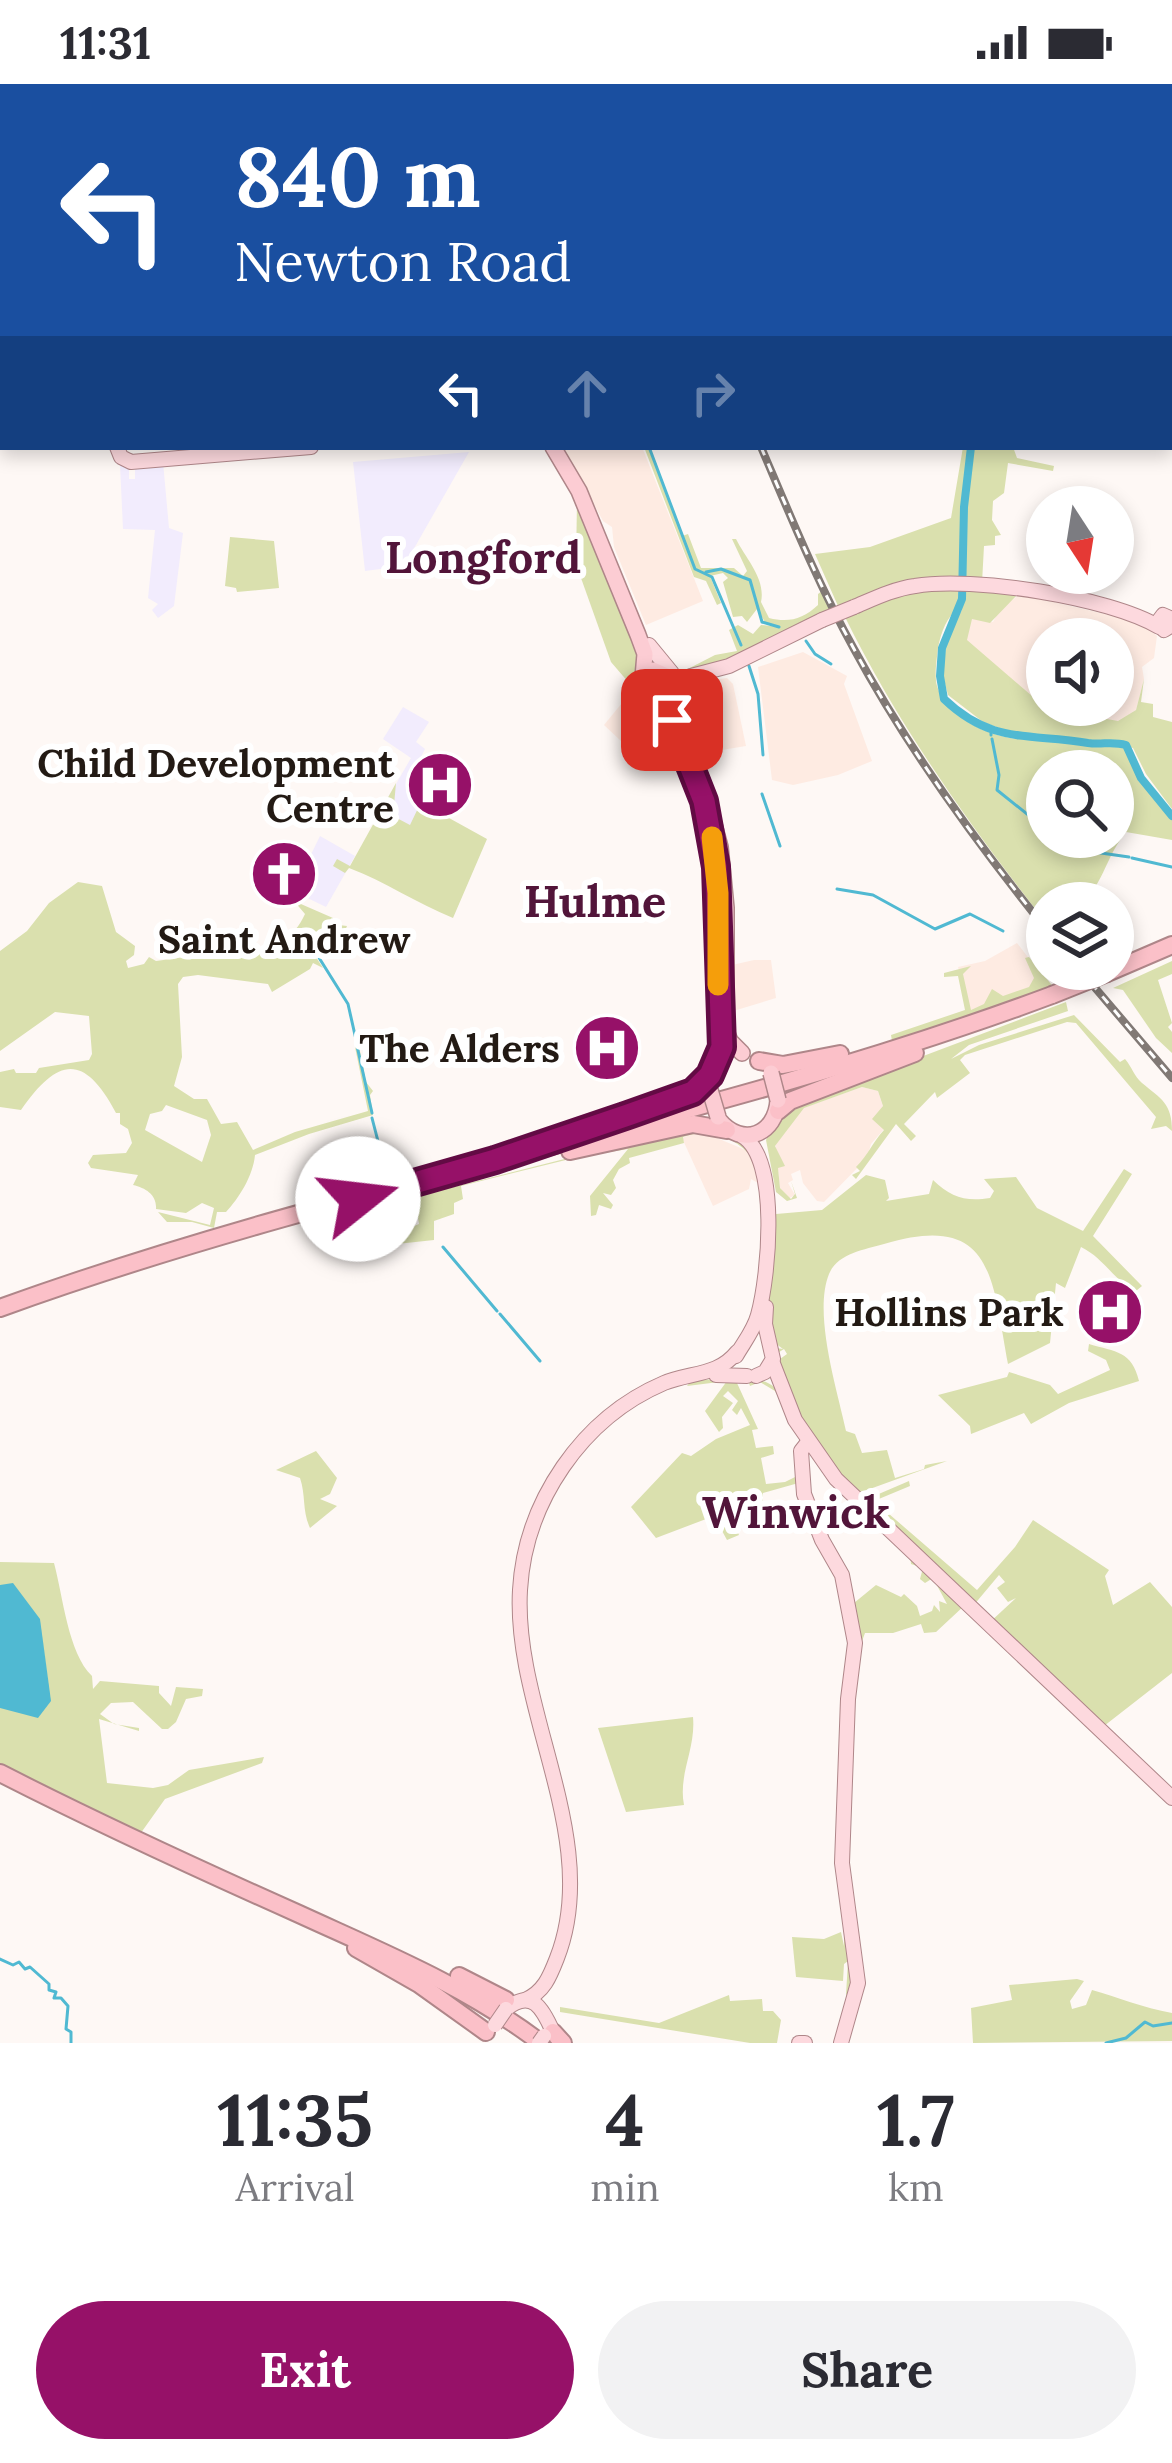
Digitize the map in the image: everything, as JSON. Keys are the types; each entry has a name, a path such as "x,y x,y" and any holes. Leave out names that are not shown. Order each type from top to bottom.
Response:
{"highway":[{"path":"558,450 604,532 649,645 669,682 704,784 720,848 731,991 740,998"},
{"path":"558,450 625,601"},
{"path":"604,532 644,652 642,692 677,729 710,826 718,893 722,1047 713,1076 729,1128"},
{"path":"643,677 651,671 669,682"},
{"path":"653,700 665,698 669,682"},
{"path":"1134,964 1172,945"},
{"path":"1134,967 1172,954"},
{"path":"726,958 717,983 726,1030 732,1044 757,1063 775,1112"},
{"path":"497,1164 693,1124 757,1135 790,1101 1074,990"},
{"path":"0,1315 497,1164 693,1092 730,1054 783,1065 892,1044 1022,1010"},
{"path":"0,1315 146,1258 900,1054 1022,1010"},
{"path":"0,1773 114,1831"},
{"path":"0,1773 114,1831 430,1972 545,2034"},
{"path":"0,1773 166,1863 545,2034"},
{"path":"324,1925 433,1964 513,2003"},
{"path":"352,1945 419,1984 492,2036"}],"main road":[{"path":"120,453 133,462 275,450"},
{"path":"669,682 680,686 822,620 913,586 961,585 1045,594 1169,622"},
{"path":"669,682 736,663"},
{"path":"775,1112 764,1141 774,1203 771,1281 764,1318 782,1390 808,1442 836,1479 1172,1798"},
{"path":"729,1128 754,1145 762,1160 767,1232 762,1298 736,1366 752,1376 765,1372 772,1361"},
{"path":"492,2036 513,2003 541,1990 553,1974 567,1923 571,1880 523,1644 520,1589 529,1539 557,1475 593,1431 656,1386 720,1370 758,1337 769,1342"},
{"path":"545,2034 545,1998 573,1917 575,1870 525,1622 526,1579 537,1528 564,1473 588,1442 650,1395 683,1381 713,1376 770,1379 782,1390"},
{"path":"808,1442 801,1451 804,1493 842,1575 855,1642 848,1686 842,1863 858,1980 841,2043"},
{"path":"513,2003 538,2004 545,2034"}],"shaded area":[{"path":"565,450 643,450 703,601 646,625 614,547 612,527 603,521"},
{"path":"469,452 404,566 365,571 353,462"},
{"path":"163,462 169,528 183,533 174,606 158,618 152,610 158,604 148,598 155,530 123,529 120,465 129,465 129,479 135,479 135,465"},
{"path":"1020,594 1122,618 1026,618 1026,692 965,641 968,615 993,622 999,610"},
{"path":"1134,621 1157,636 1154,658 1142,667 1144,679 1136,710"},
{"path":"803,652 847,676 844,684 872,761 793,785 772,780 758,667"},
{"path":"727,678 733,684 746,746 698,754 683,690 692,683"},
{"path":"631,692 657,710 668,736 639,758 604,725"},
{"path":"403,707 429,722 416,742 425,749 416,767 436,779 410,826 381,810 411,758 383,739"},
{"path":"320,836 355,856 326,907 293,891"},
{"path":"1017,943 1026,955 1026,990 1046,990 970,1015 958,967 985,961"},
{"path":"771,960 776,998 730,1012 732,965"},
{"path":"862,1087 878,1091 883,1106 876,1116 884,1129 871,1144 867,1158 824,1202 817,1201 803,1183 800,1170 791,1174 793,1180 788,1183 795,1195 788,1199 780,1188 775,1142 803,1108"},
{"path":"700,1131 748,1151 758,1183 751,1179 749,1189 713,1206 682,1138"}],"green space":[{"path":"645,450 649,450 682,536 688,534 701,568 734,568 743,576 747,571 732,539 736,539 758,577 769,618 801,617 818,605 822,591 833,614 748,655 680,673 715,655 737,651 729,630 738,625 753,634 761,625 780,627 765,622 757,609 747,622 742,616 733,617 723,582 728,578 723,573 710,576 721,603 717,605 706,581 694,577"},
{"path":"962,450 1014,450 1017,458 1054,466 1053,471 1008,463 1004,493 993,501 992,520 1001,535 995,536 995,545 984,546 982,583 909,579 838,606 815,554 870,547 951,518"},
{"path":"577,501 640,648 640,672 629,683 611,662 576,564"},
{"path":"230,537 274,541 279,588 237,592 225,586"},
{"path":"958,587 959,608 945,625 938,648 937,686 951,709 975,726 1029,739 983,722 948,695 943,676 947,633 961,612 967,588 1018,594 990,623 972,619 967,640 1026,691 1026,726 1134,726 1144,679 1141,702 1153,704 1153,717 1172,722 1172,809 1133,748 1106,741 1094,745 1126,750 1026,750 1026,858 1110,858 1098,882 1026,882 1026,896 937,775 844,615 893,594"},
{"path":"1134,766 1172,819 1172,840 1134,833"},
{"path":"433,777 433,788 442,792 450,781 463,788 449,818 487,839 453,918 363,874 349,868 345,873 333,866 337,859 350,866 396,783 393,816 410,825"},
{"path":"78,882 102,886 116,932 135,946 134,955 126,961 128,968 144,964 149,957 156,961 222,952 228,958 273,946 291,934 305,914 294,901 347,926 344,933 335,932 342,940 303,937 323,968 313,963 272,992 268,984 183,977 178,984 182,1057 174,1086 194,1099 207,1099 221,1124 237,1122 253,1150 368,1111 355,1047 359,1046 366,1082 373,1091 373,1115 255,1155 245,1186 226,1212 217,1212 214,1228 167,1222 158,1212 210,1225 214,1208 202,1203 186,1213 156,1209 150,1193 133,1185 138,1175 91,1168 88,1163 93,1155 126,1153 132,1143 128,1129 120,1124 120,1113 81,1071 58,1072 21,1110 0,1107 0,1072 36,1073 39,1068 89,1060 92,1054 89,1016 55,1012 0,1051 0,951 27,931 49,903","holes":["166,1105 207,1120 211,1135 202,1162 145,1130 150,1114"]},
{"path":"1172,961 1172,974 1158,980 1172,1023 1168,1027 1172,1053 1123,990 1134,990 1134,978"},
{"path":"971,966 963,974 971,1010 984,1004 992,989 1003,996 1026,988 1052,990 892,1041 891,1035 965,1010 958,976 944,977 944,973"},
{"path":"1066,1002 1068,1011 969,1045 951,1059 979,1045 1074,1015 1120,1062 1125,1059 1139,1080 1164,1102 1172,1131 1166,1126 1151,1129 1156,1117 1076,1023 1067,1022 965,1055 960,1060 970,1073 937,1098 935,1092 904,1124 916,1136 911,1141 896,1124 856,1179 852,1175 860,1171 856,1167 884,1130 872,1119 883,1106 878,1091 862,1087 804,1108 775,1146 785,1166 778,1168 780,1188 791,1199 795,1194 791,1181 797,1198 787,1201 776,1192 766,1140 783,1109"},
{"path":"699,1125 741,1140 754,1160 722,1136 683,1137 684,1143 629,1158 630,1163 613,1180 616,1188 611,1195 603,1193 611,1209 599,1205 591,1216 590,1196 628,1149 574,1158 461,1186 463,1199 454,1203 454,1214 434,1221 434,1240 397,1244 392,1235 419,1224 415,1199 422,1195"},
{"path":"1124,1169 1132,1174 1093,1236 1142,1286 1136,1291 1129,1287 1081,1247 1065,1288 1056,1283 1050,1343 1008,1364 991,1280 967,1245 948,1237 920,1236 860,1251 833,1267 825,1291 825,1330 846,1431 855,1434 862,1453 887,1450 895,1478 947,1461 856,1494 799,1415 780,1359 787,1354 784,1349 776,1354 776,1348 783,1349 775,1343 766,1320 776,1214 822,1210 866,1175 885,1180 886,1201 929,1194 933,1180 959,1197 990,1198 994,1191 984,1179 1016,1177 1037,1208 1083,1231"},
{"path":"1089,1344 1127,1358 1139,1381 1069,1403 1031,1424 1024,1413 971,1434 970,1426 938,1395 1007,1377 1009,1372 1050,1385 1058,1394 1110,1370 1106,1360 1088,1351"},
{"path":"754,1379 773,1386 798,1433 775,1391 760,1382 737,1383 758,1429 752,1430 756,1448 773,1446 774,1454 761,1458 766,1484 799,1475 802,1482 763,1493 763,1507 733,1521 739,1535 727,1540 714,1516 656,1538 631,1507 682,1453 691,1456 750,1425 741,1408 737,1415 732,1410 738,1401 728,1391 723,1396 733,1403 722,1417 719,1432 705,1411 727,1381 687,1386 691,1381"},
{"path":"316,1451 337,1478 330,1494 320,1499 337,1506 310,1528 300,1478 276,1470"},
{"path":"909,1481 910,1486 874,1501 977,1590 1033,1520 1109,1570 1105,1576 1113,1605 1150,1582 1172,1607 1172,1673 1104,1726 989,1623 1016,1598 1008,1602 997,1588 1005,1582 999,1575 973,1606 867,1499"},
{"path":"910,1552 965,1605 936,1632 924,1633 921,1624 893,1633 865,1633 858,1652 854,1603 876,1585 901,1597 904,1594 920,1616 934,1605 940,1612 939,1601 947,1604 933,1578 925,1583 920,1579 923,1568 911,1564"},
{"path":"0,1562 54,1563 72,1639 92,1676 93,1689 100,1681 159,1686 159,1693 171,1706 176,1687 203,1689 202,1696 186,1699 168,1729 162,1729 133,1702 111,1703 100,1714 113,1723 99,1719 107,1783 153,1788 168,1785 189,1770 264,1757 262,1763 165,1799 138,1837 0,1766"},
{"path":"693,1717 684,1805 626,1812 598,1728"},
{"path":"844,1929 854,1990 846,1995 848,1961 843,1981 796,1977 792,1937 824,1939 841,1932 844,1946"},
{"path":"1084,1981 1070,2001 1072,2009 1086,2005 1092,1990 1172,2013 1172,2041 973,2043 971,2008 1012,2000 1009,1985"},
{"path":"729,1995 730,2001 762,1999 763,2011 773,2011 781,2020 777,2043 750,2043 560,2012 560,2007 659,2023"}],"water":[{"path":"13,1583 40,1619 51,1701 38,1718 0,1708 0,1585"}],"waterway":[{"path":"650,450 695,569 712,577 741,645"},
{"path":"971,450 962,599 942,648 944,699 995,730 1126,745 1141,778 1172,816"},
{"path":"706,572 721,569 750,580 762,622 779,627"},
{"path":"806,641 831,664"},
{"path":"749,666 758,694 763,755"},
{"path":"992,739 997,790 1026,813"},
{"path":"762,794 780,846"},
{"path":"1132,858 1172,867"},
{"path":"837,889 873,895 935,929 970,914 1003,931"},
{"path":"306,937 348,1004 357,1044"},
{"path":"357,1046 372,1113"},
{"path":"372,1118 388,1180"},
{"path":"394,1205 402,1236"},
{"path":"443,1247 497,1311"},
{"path":"500,1314 540,1361"},
{"path":"0,1959 30,1967 56,1992 54,1998 68,2006 66,2029 71,2032 71,2043"},
{"path":"1106,2043 1126,2038 1145,2022 1153,2026 1172,2023"}],"railway":[{"path":"762,450 828,600 875,686 944,794 1026,903"},
{"path":"1097,990 1172,1078"}],"slow traffic":[{"path":"712,837 718,893 718,985"}],"place":[{"name":"Child Development Centre","path":"440,785"},
{"name":"Saint Andrew","path":"284,874"},
{"name":"The Alders","path":"607,1048"},
{"name":"Hollins Park","path":"1110,1312"}],"district":[{"name":"Longford","path":"483,556"},
{"name":"Hulme","path":"595,900"},
{"name":"Winwick","path":"796,1511"}],"route":[{"path":"358,1199 628,1115 693,1092 710,1075 722,1047 716,867 704,801 672,720"}]}
